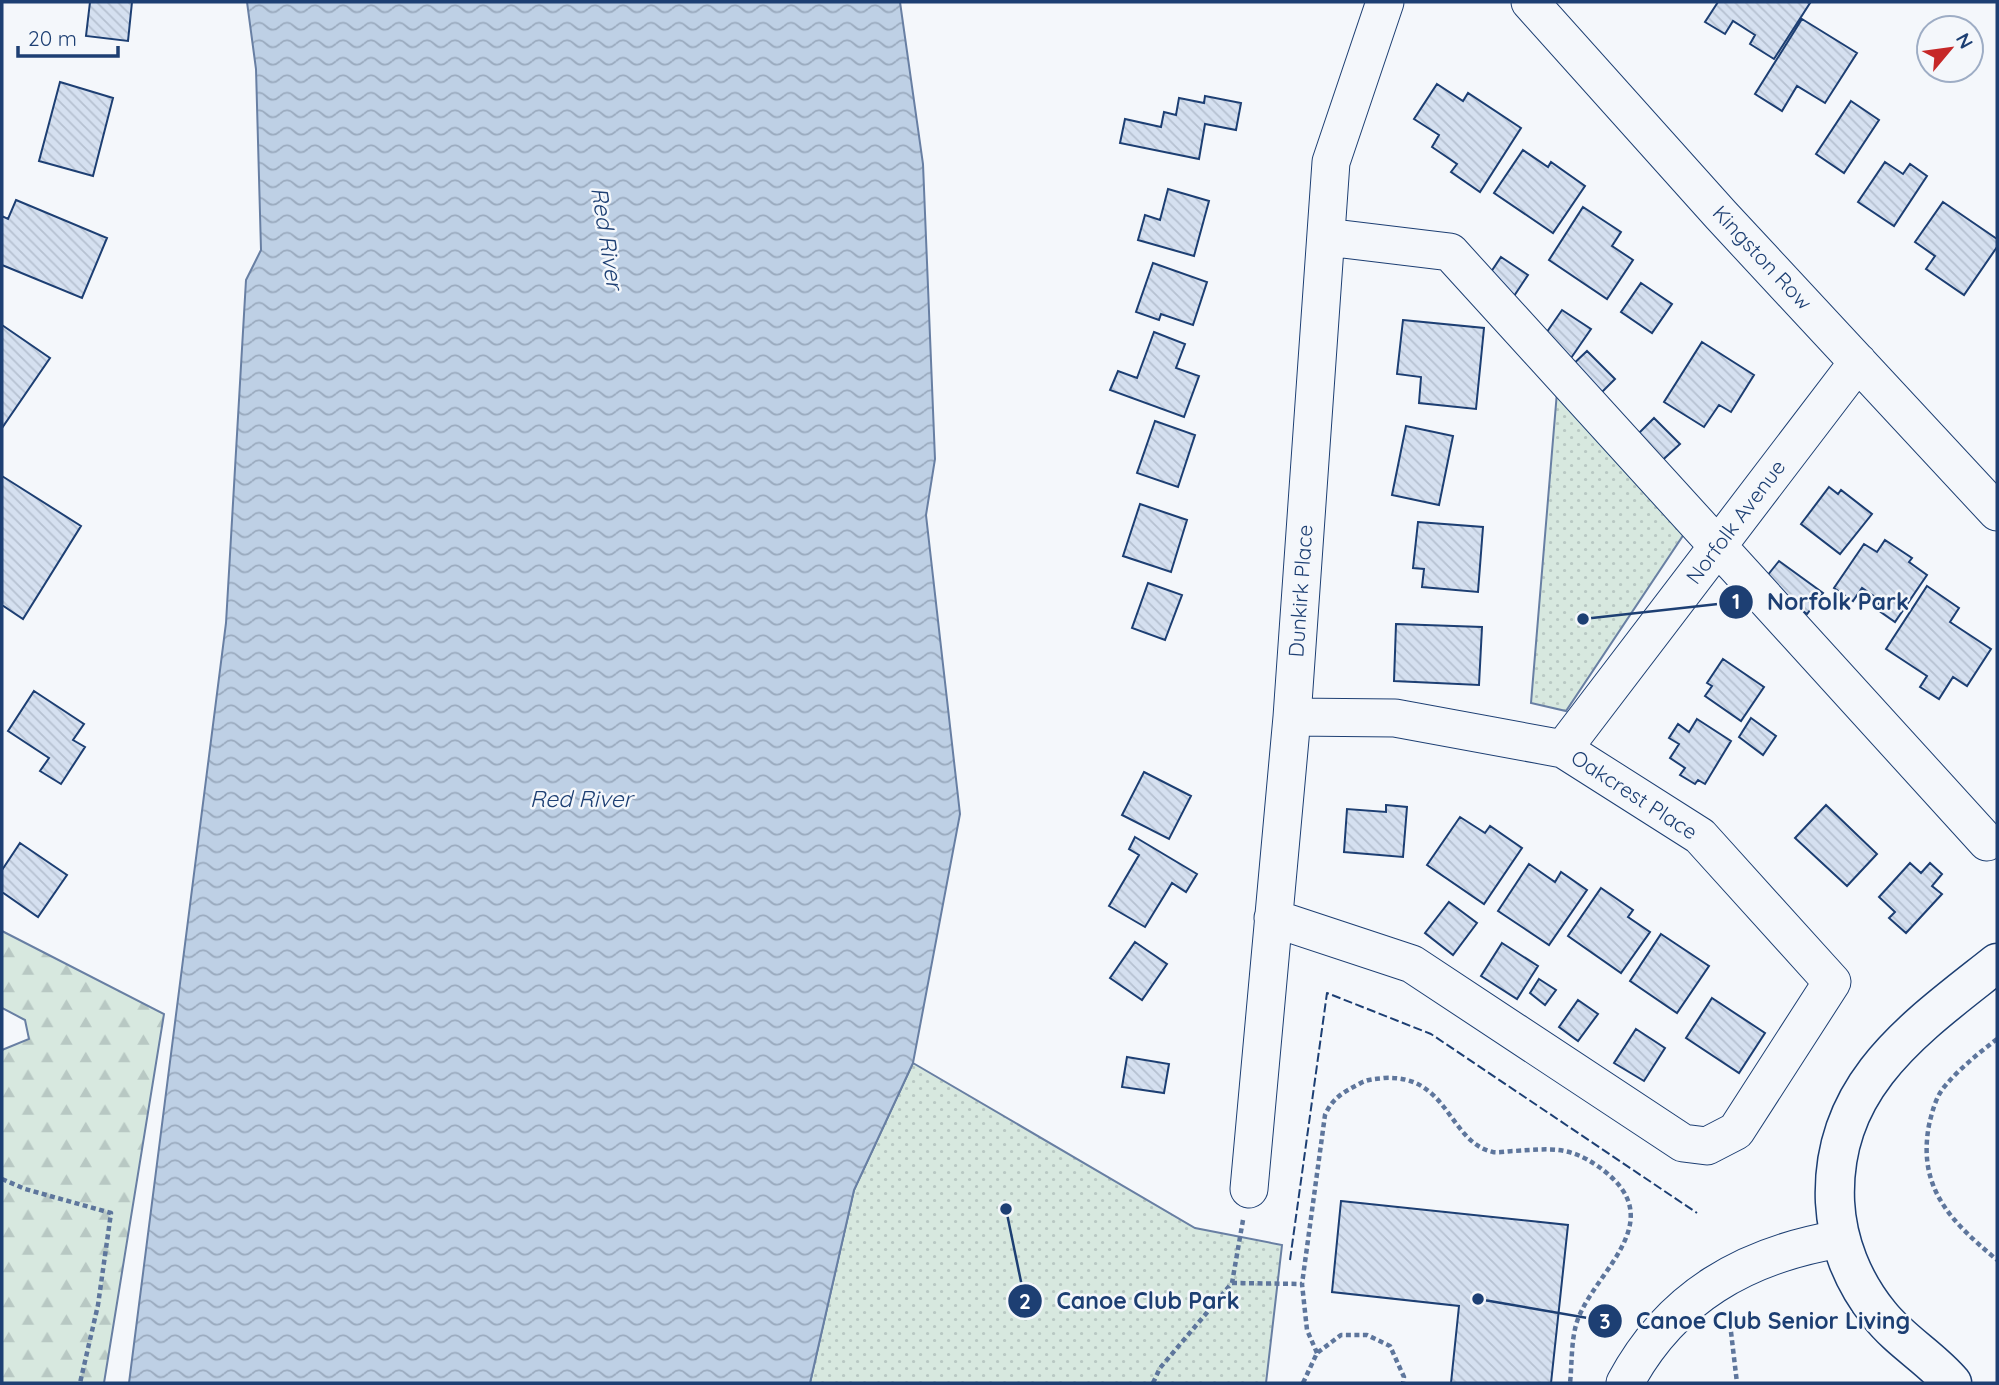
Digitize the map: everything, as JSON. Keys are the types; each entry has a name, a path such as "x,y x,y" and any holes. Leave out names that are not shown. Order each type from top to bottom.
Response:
{"main road":[{"path":"1956,1382 1908,1346 1878,1314 1856,1279 1840,1239 1834,1181 1839,1145 1863,1089 1893,1050 1997,963"}],"street":[{"name":"Dunkirk Place","path":"1249,1189 1292,717 1331,162 1385,2"},
{"name":"Kingston Row","path":"1530,2 1721,215 1997,512"},
{"path":"1326,237 1450,252 1987,842"},
{"name":"Norfolk Avenue","path":"1563,749 1858,362"},
{"name":"Oakcrest Place","path":"1273,918 1412,964 1683,1143 1707,1146 1736,1130 1832,982 1700,836 1563,749 1395,718 1292,717"},
{"path":"1636,1375 1658,1332 1678,1312 1734,1272 1797,1246 1840,1239"}],"path":[{"path":"1997,1039 1943,1088 1932,1110 1925,1157 1933,1189 1952,1219 1997,1261"},
{"path":"1317,1353 1307,1330 1302,1284 1325,1115 1331,1102 1366,1079 1411,1080 1445,1105 1474,1144 1494,1152 1560,1147 1586,1157 1609,1174 1627,1197 1632,1220 1626,1241 1591,1291 1575,1326 1570,1383"},
{"path":"2,1178 25,1189 111,1213 98,1305 80,1383"},
{"path":"1153,1383 1160,1368 1231,1283 1249,1189"},
{"path":"1734,1272 1729,1310 1737,1383"},
{"path":"1231,1283 1302,1284"},
{"path":"1303,1383 1317,1353 1341,1335 1367,1335 1390,1346 1404,1377 1403,1383"}],"green space":[{"path":"1557,392 1684,534 1566,711 1531,703"},
{"path":"2,931 164,1014 104,1383 2,1383 2,1050 29,1039 25,1020 2,1008"},
{"path":"913,1063 1195,1228 1282,1245 1266,1383 810,1383 854,1190"}],"water":[{"name":"Red River","path":"247,2 900,2 923,164 935,459 926,515 960,814 913,1063 854,1190 810,1383 129,1383 226,623 246,280 261,250 256,69"}],"building":[{"path":"90,2 132,2 128,41 86,36"},
{"path":"1718,2 1810,3 1774,59 1750,44 1755,35 1733,21 1725,34 1705,22"},
{"path":"1802,19 1857,53 1825,103 1797,86 1782,111 1755,94"},
{"path":"60,82 113,98 93,176 39,161"},
{"path":"1437,84 1463,101 1468,93 1521,128 1480,192 1451,172 1457,164 1432,147 1439,135 1414,119"},
{"path":"1205,96 1241,103 1236,130 1205,124 1199,159 1120,143 1125,119 1161,127 1164,112 1176,115 1179,98 1204,103"},
{"path":"1851,101 1879,120 1844,173 1816,154"},
{"path":"1523,150 1548,167 1551,162 1585,186 1553,233 1494,193"},
{"path":"1885,162 1903,174 1910,164 1927,176 1894,226 1858,202"},
{"path":"1168,189 1209,201 1194,256 1138,240 1145,215 1160,220"},
{"path":"16,200 107,238 82,298 2,265 2,216 8,219"},
{"path":"1943,202 1997,239 1997,247 1964,295 1926,269 1935,256 1915,242"},
{"path":"1583,207 1621,232 1612,246 1633,260 1607,299 1549,260"},
{"path":"1501,257 1528,275 1510,302 1483,284"},
{"path":"1153,263 1207,282 1193,325 1161,314 1159,320 1136,312"},
{"path":"1641,283 1672,304 1652,333 1621,312"},
{"path":"1562,310 1591,329 1569,361 1540,342"},
{"path":"1403,320 1484,328 1476,409 1419,403 1421,377 1397,374"},
{"path":"2,325 50,358 2,428"},
{"path":"1154,332 1185,344 1176,368 1199,376 1184,417 1110,390 1118,371 1137,378"},
{"path":"1702,342 1754,375 1731,412 1719,405 1704,427 1664,402"},
{"path":"1587,351 1615,379 1595,399 1567,370"},
{"path":"1654,418 1680,444 1655,467 1630,442"},
{"path":"1155,421 1195,435 1178,487 1137,473"},
{"path":"1406,426 1453,436 1439,505 1392,495"},
{"path":"2,476 81,526 23,619 2,605"},
{"path":"1829,487 1838,494 1841,490 1872,514 1840,554 1801,524"},
{"path":"1140,504 1187,520 1171,572 1123,556"},
{"path":"1418,522 1483,527 1478,592 1422,587 1424,569 1413,568"},
{"path":"1885,540 1912,558 1909,562 1927,575 1895,622 1875,608 1881,601 1862,588 1853,601 1834,588 1864,544 1877,552"},
{"path":"1779,561 1823,593 1807,614 1763,581"},
{"path":"1148,583 1182,595 1165,640 1132,628"},
{"path":"1927,586 1959,608 1950,622 1991,649 1967,686 1953,677 1939,699 1920,687 1927,676 1886,649"},
{"path":"1396,624 1482,627 1479,685 1394,681"},
{"path":"1723,659 1764,687 1741,721 1705,696 1712,686 1707,683"},
{"path":"34,691 84,724 73,740 85,747 61,784 40,771 49,758 8,731"},
{"path":"1751,718 1776,736 1763,755 1739,737"},
{"path":"1697,719 1731,741 1705,784 1698,780 1695,784 1680,775 1685,768 1670,758 1679,744 1669,738 1678,724 1689,732"},
{"path":"1144,772 1191,796 1169,839 1122,815"},
{"path":"1386,805 1407,807 1403,857 1344,852 1347,809 1386,812"},
{"path":"1826,805 1877,854 1847,886 1795,838"},
{"path":"1460,817 1485,833 1490,826 1522,848 1484,904 1427,865"},
{"path":"1135,837 1197,874 1186,892 1172,883 1145,927 1109,906 1139,855 1129,849"},
{"path":"20,843 67,875 38,917 2,892 2,870"},
{"path":"1910,863 1921,873 1930,863 1942,874 1932,886 1942,894 1906,933 1889,918 1895,912 1879,897"},
{"path":"1529,864 1555,882 1561,872 1587,890 1549,945 1498,911"},
{"path":"1601,888 1633,910 1628,917 1650,932 1621,973 1568,936"},
{"path":"1449,902 1477,923 1453,955 1425,933"},
{"path":"1661,934 1709,966 1677,1013 1630,981"},
{"path":"1135,942 1167,964 1142,1000 1110,978"},
{"path":"1502,943 1538,966 1517,999 1481,976"},
{"path":"1539,979 1556,990 1545,1005 1530,993"},
{"path":"1712,998 1765,1033 1739,1073 1686,1038"},
{"path":"1578,1000 1598,1014 1578,1041 1559,1027"},
{"path":"1636,1029 1665,1048 1644,1081 1614,1063"},
{"path":"1127,1057 1169,1064 1164,1093 1122,1087"},
{"path":"1341,1201 1568,1225 1551,1383 1451,1383 1459,1306 1332,1292"}],"fence":[{"path":"1290,1260 1327,993 1431,1034 1697,1213"}],"place":[{"name":"Norfolk Park","path":"1583,619"},
{"name":"Canoe Club Park","path":"1006,1209"},
{"name":"Canoe Club Senior Living","path":"1478,1299"}]}
